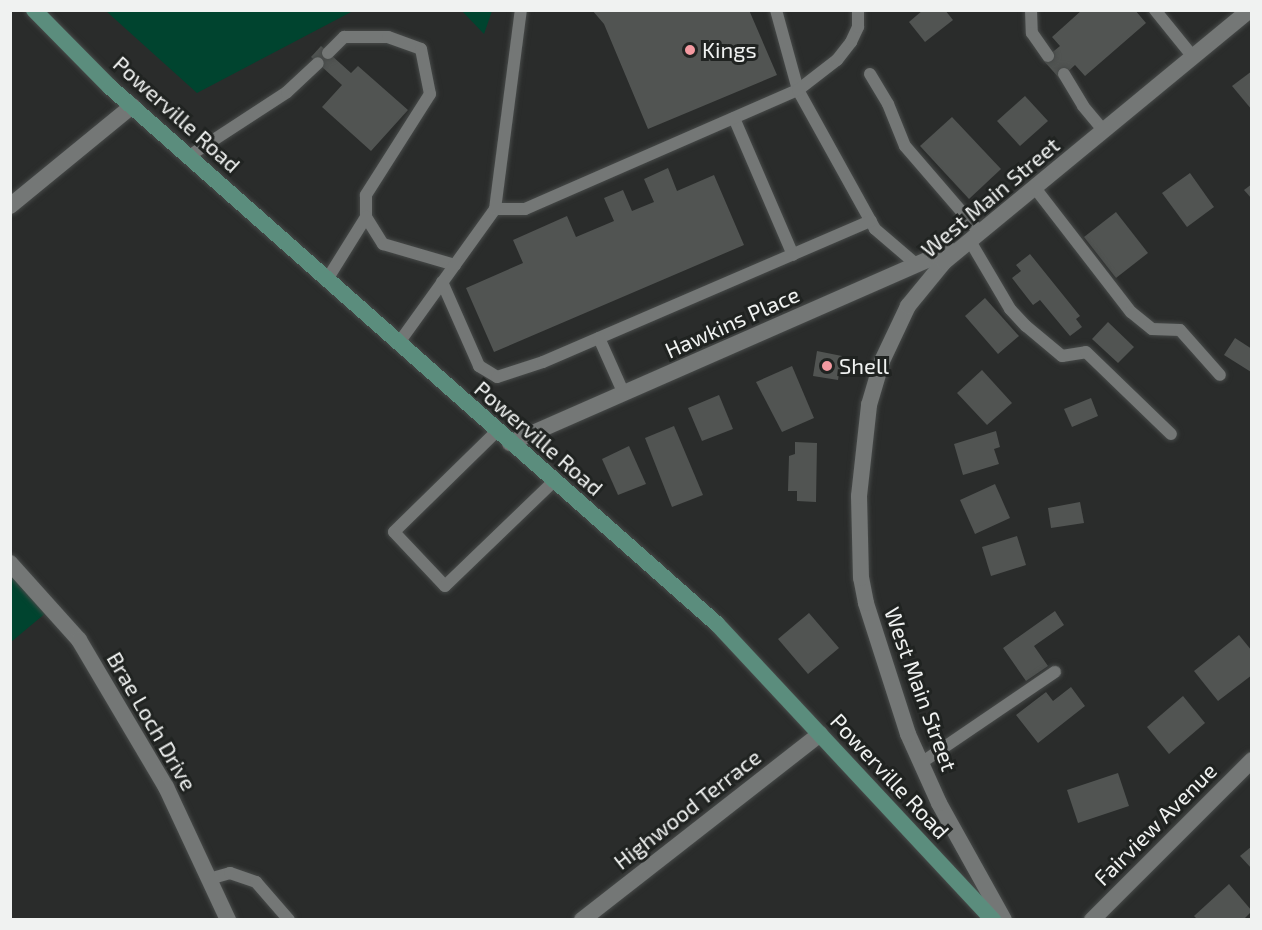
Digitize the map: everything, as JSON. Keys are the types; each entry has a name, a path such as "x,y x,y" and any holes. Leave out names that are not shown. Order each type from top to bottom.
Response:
{"main road":[{"name":"Powerville Road","path":"34,10 132,106 328,278 398,344 717,624 993,920"}],"street":[{"name":"West Main Street","path":"1004,920 921,763 882,661 861,578 862,450 882,361 908,306 944,262 1250,10"},
{"path":"10,206 132,106"},
{"name":"Hawkins Place","path":"510,443 917,265 975,237"},
{"name":"Brae Loch Drive","path":"10,563 79,640 166,787 228,920"},
{"name":"Highwood Terrace","path":"582,920 820,734"},
{"name":"Fairview Avenue","path":"1092,920 1251,760"}],"lane":[{"path":"398,344 495,209 521,10"},
{"path":"776,10 798,90 871,221 917,265"},
{"path":"495,209 525,209 798,90 837,60 851,42 858,27 858,10"},
{"path":"1031,10 1032,33 1048,56"},
{"path":"1155,10 1193,57"},
{"path":"328,53 344,37 388,37 421,49 430,94 366,195 366,217 328,278"},
{"path":"189,156 288,92 318,63"},
{"path":"870,74 888,104 905,147 975,237 1010,309 1026,326 1062,356 1086,352 1171,434"},
{"path":"1064,74 1083,106 1104,130"},
{"path":"734,118 793,255"},
{"path":"1035,188 1131,312 1152,329 1180,330 1220,375"},
{"path":"366,217 383,244 455,265"},
{"path":"442,282 479,366 497,377 600,338 871,221"},
{"path":"600,338 624,394"},
{"path":"497,431 394,532 445,586 554,481"},
{"path":"921,763 1055,672"},
{"path":"209,879 230,873 249,878 289,920"}],"green space":[{"path":"106,11 353,11 197,93"},
{"path":"462,11 492,11 484,34"},
{"path":"10,555 53,607 11,642 10,642"}],"building":[{"name":"Kings","path":"592,10 749,10 777,75 648,129 604,24"},
{"path":"923,10 945,10 953,20 925,42 909,22"},
{"path":"1082,10 1135,10 1146,23 1085,76 1075,65 1060,79 1043,60 1060,46 1052,37"},
{"path":"321,46 351,73 358,66 408,110 371,151 322,107 342,85 311,57"},
{"path":"1252,71 1252,110 1232,86"},
{"path":"1025,96 1048,121 1020,146 997,121"},
{"path":"952,117 1001,169 969,199 920,146"},
{"path":"668,168 677,191 714,175 744,245 494,352 466,288 523,263 513,240 567,216 576,237 614,221 604,198 623,190 632,211 654,202 644,179"},
{"path":"1190,173 1214,207 1187,227 1162,193"},
{"path":"1252,184 1252,199 1244,190"},
{"path":"1116,212 1148,253 1116,278 1084,237"},
{"path":"1030,254 1080,316 1076,319 1082,327 1070,336 1040,300 1033,305 1012,278 1021,271 1016,265"},
{"path":"985,298 1019,336 998,354 965,316"},
{"path":"1108,322 1134,347 1118,363 1092,339"},
{"path":"1235,338 1252,349 1251,372 1224,355"},
{"name":"Shell","path":"817,351 842,356 838,380 813,376"},
{"path":"792,366 814,418 782,432 756,382"},
{"path":"982,370 1012,403 987,425 957,393"},
{"path":"719,395 733,429 702,441 688,408"},
{"path":"1091,398 1098,416 1072,427 1064,409"},
{"path":"674,426 703,495 672,507 645,438"},
{"path":"996,431 1000,447 994,449 999,464 963,475 954,444"},
{"path":"795,442 817,443 816,502 797,501 797,491 788,491 789,456 795,454"},
{"path":"629,446 646,484 618,495 602,459"},
{"path":"995,484 1010,518 975,534 960,500"},
{"path":"1080,502 1084,523 1051,528 1048,508"},
{"path":"1017,536 1026,565 991,576 982,547"},
{"path":"1055,611 1064,625 1034,646 1048,666 1026,681 1003,648"},
{"path":"809,613 839,648 808,674 778,639"},
{"path":"1239,635 1252,651 1252,675 1218,701 1194,671"},
{"path":"1071,687 1085,706 1038,743 1016,715 1046,692 1053,701"},
{"path":"1183,696 1205,723 1169,754 1147,727"},
{"path":"1118,773 1129,806 1078,823 1067,790"},
{"path":"1252,846 1252,869 1240,856"},
{"path":"1229,884 1252,911 1243,920 1198,920 1194,916"}],"place":[{"name":"Kings","path":"690,50"},
{"name":"Shell","path":"827,366"}]}
